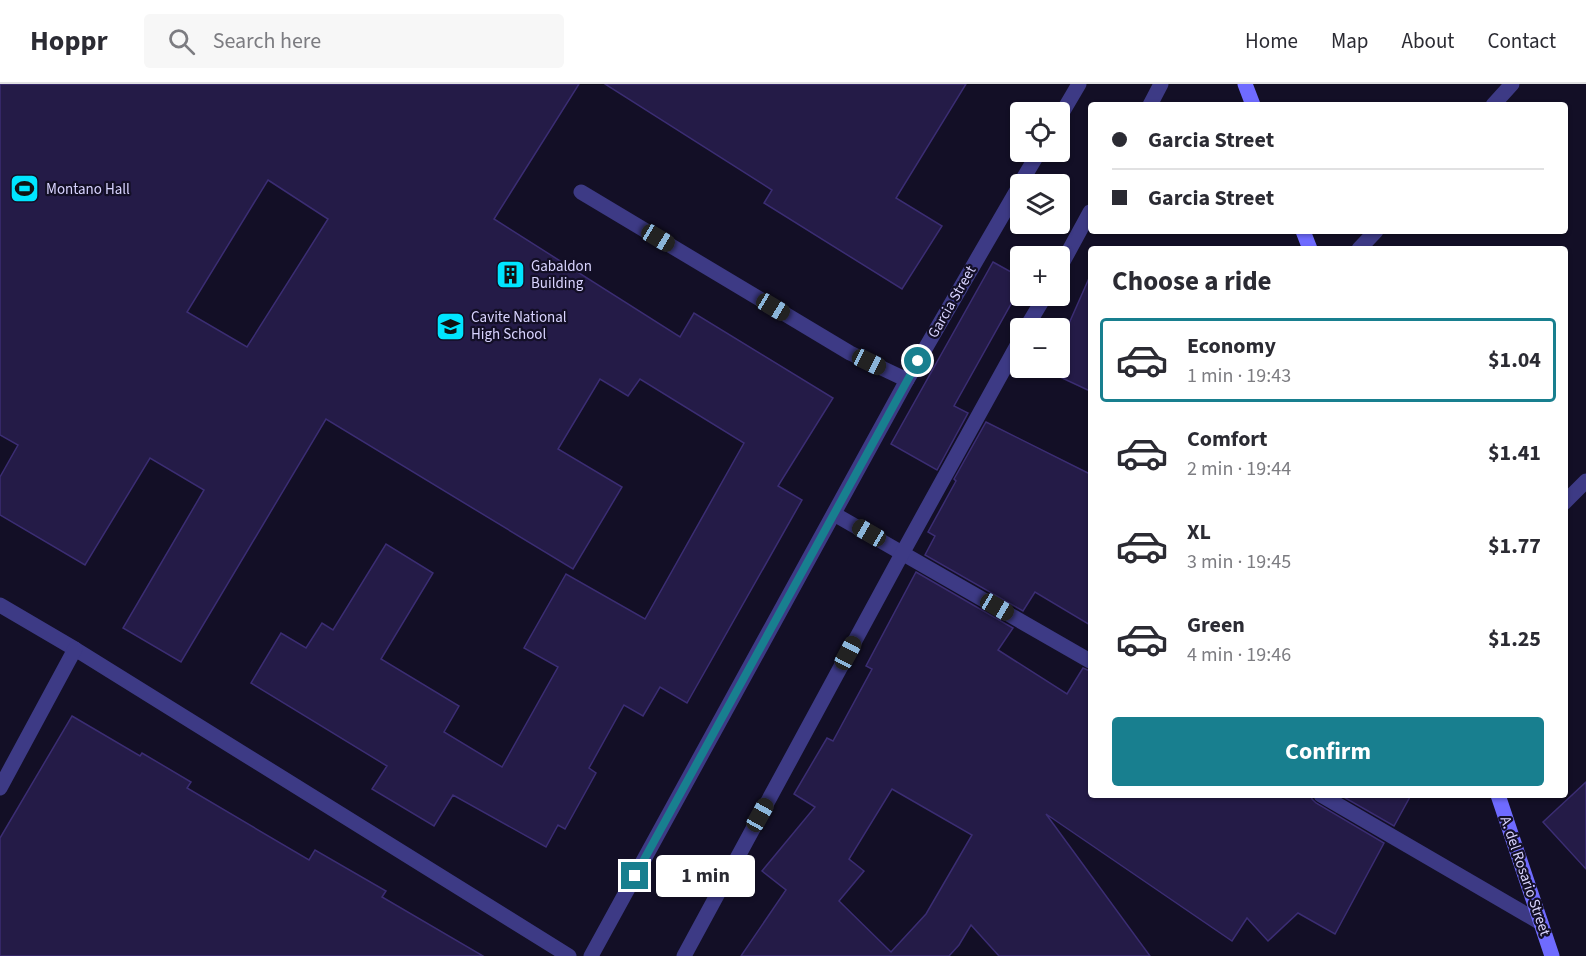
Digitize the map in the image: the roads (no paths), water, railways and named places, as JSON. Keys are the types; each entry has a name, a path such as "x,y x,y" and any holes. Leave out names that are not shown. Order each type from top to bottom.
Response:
{"street":[{"path":"1068,102 1078,84"},
{"path":"1152,102 1161,84"},
{"path":"1245,84 1252,102"},
{"path":"1496,102 1512,84"},
{"path":"581,192 850,353 907,380"},
{"name":"Garcia Street","path":"591,956 907,380 1010,202"},
{"path":"1070,249 1088,216"},
{"path":"1362,246 1373,234"},
{"path":"684,956 1010,358"},
{"path":"1568,499 1586,480"},
{"path":"834,514 1088,660"},
{"path":"0,605 75,649 569,956"},
{"path":"0,788 75,649"},
{"path":"1326,798 1541,923"},
{"name":"A. del Rosario Street","path":"1499,798 1552,956"}],"place":[{"name":"Montano Hall","path":"25,189"},
{"name":"Gabaldon Building","path":"510,275"},
{"name":"Cavite National High School","path":"450,326"}]}
